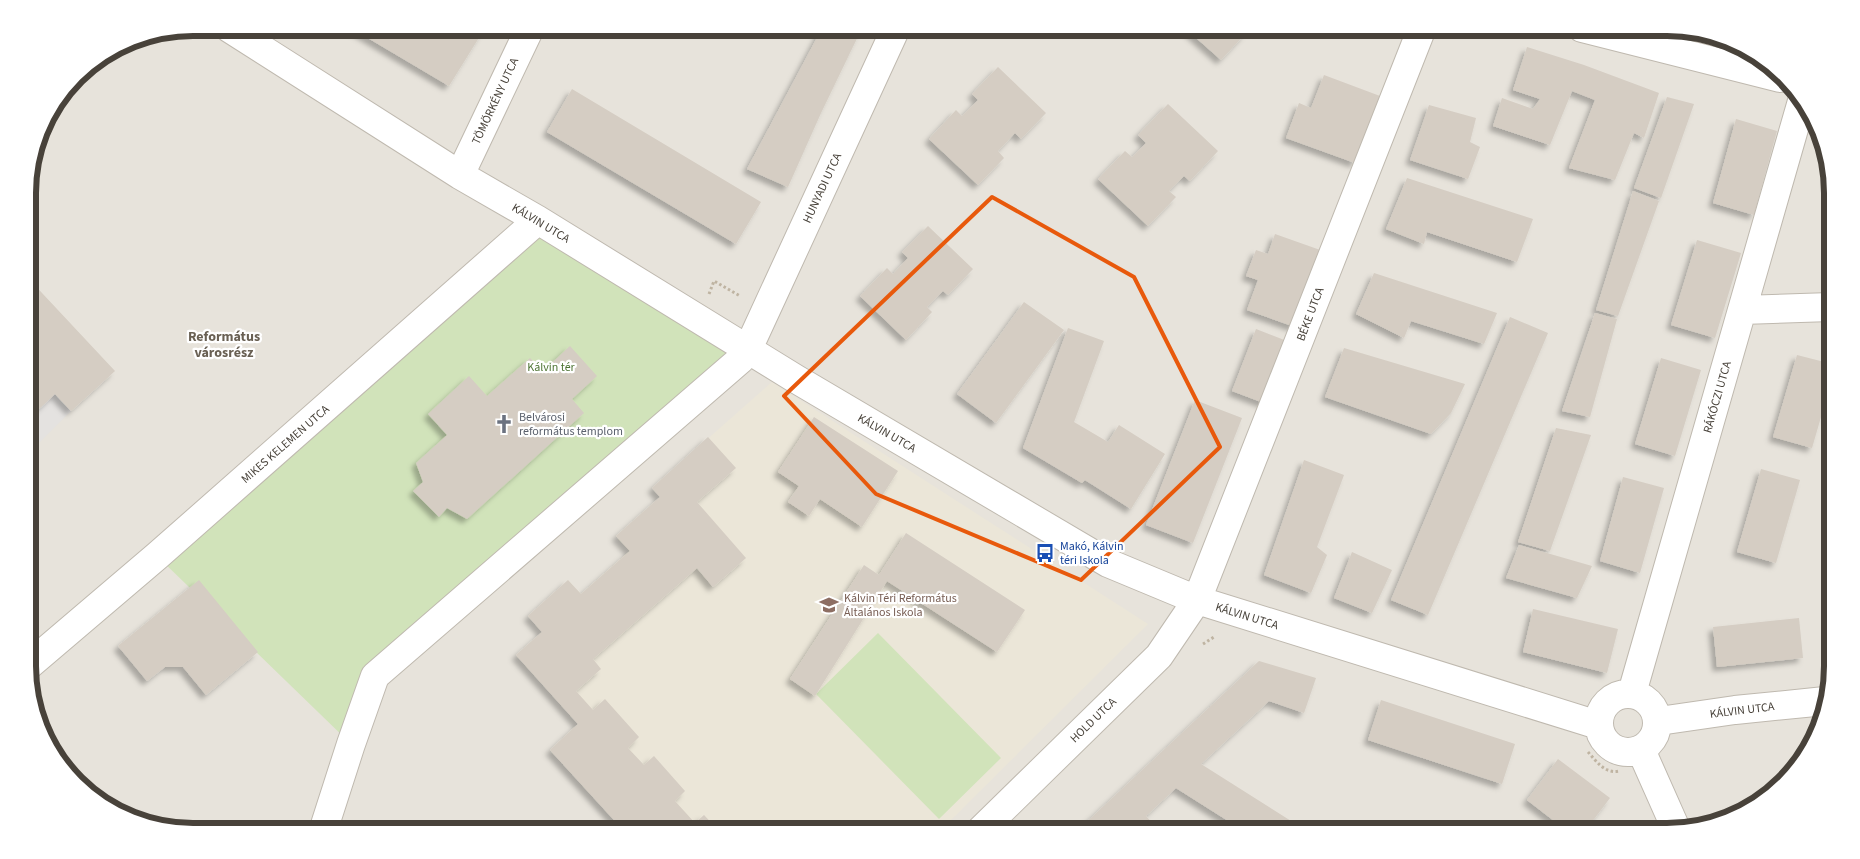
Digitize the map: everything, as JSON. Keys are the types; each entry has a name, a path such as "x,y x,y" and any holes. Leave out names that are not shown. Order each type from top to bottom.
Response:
{"street":[{"name":"KÁLVIN UTCA","path":"242,36 460,175 538,220 796,379 1108,563 1197,600 1598,726"},
{"name":"TÖMÖRKÉNY UTCA","path":"460,175 526,36"},
{"name":"HUNYADI UTCA","path":"748,349 892,36"},
{"name":"BÉKE UTCA","path":"1197,600 1419,36"},
{"path":"1614,36 1770,75"},
{"name":"RÁKÓCZI UTCA","path":"1632,693 1799,110"},
{"name":"MIKES KELEMEN UTCA","path":"36,659 157,556 538,220"},
{"path":"1742,310 1824,307"},
{"path":"326,823 375,676 733,366 748,349"},
{"name":"HOLD UTCA","path":"989,822 1159,656 1197,600"},
{"path":"1632,693 1651,702 1659,721 1654,739 1641,750 1622,752 1606,743 1598,726 1602,708 1614,696 1632,693"},
{"name":"KÁLVIN UTCA","path":"1659,721 1735,710 1819,702"},
{"path":"1641,750 1673,822"}],"highlighted area":[{"path":"992,197 1134,277 1220,447 1081,580 876,494 784,396"}],"shaded area":[{"path":"194,36 1666,36 1697,39 1727,48 1745,57 1762,69 1778,82 1791,98 1803,115 1812,133 1822,173 1824,194 1824,665 1821,696 1812,726 1803,744 1778,777 1754,796 1736,807 1717,814 1697,820 1677,822 194,823 163,820 133,811 115,802 98,790 82,777 69,761 57,744 48,726 38,686 36,665 37,183 42,153 48,133 57,115 75,90 90,75 124,52 153,42"},
{"name":"Kálvin Téri Református Általános Iskola","path":"772,382 1148,624 949,822 616,823 550,750 578,724 516,655 542,632 528,616 568,580 581,594 629,551 616,536 660,497 652,488"},
{"path":"55,394 71,411 36,446 37,397"}],"green space":[{"name":"Kálvin tér","path":"538,220 748,349 375,676 351,744 157,556"},
{"path":"878,633 1001,758 939,819 816,694"}],"building":[{"path":"365,36 480,36 449,86"},
{"path":"818,36 858,36 788,187 747,169"},
{"path":"1194,36 1243,36 1221,60"},
{"path":"1527,47 1584,65 1659,93 1644,138 1634,133 1615,180 1569,168 1595,100 1572,91 1550,145 1493,126 1502,98 1533,109 1540,99 1513,90"},
{"path":"998,67 1046,113 1021,139 1015,133 998,151 1004,158 978,185 929,139 956,110 962,116 978,100 972,94"},
{"path":"1324,75 1380,96 1355,163 1286,138 1299,103 1311,108"},
{"path":"572,89 761,202 736,244 547,132"},
{"path":"1667,97 1694,104 1661,198 1634,188"},
{"path":"1168,104 1218,151 1190,181 1184,176 1169,191 1176,197 1148,226 1098,179 1125,151 1132,157 1146,143 1138,135"},
{"path":"1429,105 1476,118 1470,142 1480,147 1468,179 1410,160"},
{"path":"1736,119 1777,131 1754,215 1713,203"},
{"path":"1407,178 1533,219 1517,262 1427,232 1424,244 1386,229"},
{"path":"1633,191 1659,201 1618,316 1596,310"},
{"path":"928,226 973,269 948,295 943,291 927,307 932,312 906,340 860,296 887,268 893,274 908,258 902,252"},
{"path":"1275,234 1323,251 1295,327 1247,310 1258,280 1246,276 1256,250 1268,254"},
{"path":"1697,240 1741,253 1715,338 1671,325"},
{"path":"1374,273 1497,313 1484,344 1411,321 1404,338 1356,314"},
{"path":"37,287 115,371 71,411 55,394 38,410"},
{"path":"1024,302 1064,330 996,423 957,394"},
{"path":"1595,313 1617,319 1590,417 1562,411"},
{"path":"1510,317 1548,333 1428,615 1391,600"},
{"path":"1068,328 1104,341 1074,422 1108,442 1119,425 1165,454 1131,509 1085,480 1082,483 1023,448"},
{"path":"1256,329 1292,343 1269,405 1232,391"},
{"name":"Belvárosi református templom","path":"570,346 597,376 572,399 584,413 467,519 447,508 439,517 413,491 423,482 416,463 447,435 428,414 469,376 487,396 530,358 543,371"},
{"path":"1344,348 1465,384 1451,413 1431,434 1325,397"},
{"path":"1797,355 1824,362 1824,407 1812,448 1773,437"},
{"path":"1661,358 1701,370 1675,456 1635,444"},
{"path":"1195,400 1242,418 1193,543 1146,525"},
{"path":"814,417 898,471 862,527 820,499 809,516 788,502 799,486 778,472"},
{"path":"1556,428 1591,435 1550,551 1518,542"},
{"path":"708,437 736,468 697,502 746,558 713,587 697,568 593,659 601,669 576,691 593,710 605,699 639,737 628,748 644,765 654,756 685,791 675,801 695,823 616,823 550,750 578,724 516,655 542,632 528,616 568,580 581,594 630,551 616,536 660,497 652,488"},
{"path":"1304,460 1344,475 1317,547 1327,555 1311,593 1264,575"},
{"path":"1761,469 1800,480 1776,563 1737,552"},
{"path":"1623,477 1664,488 1640,573 1600,561"},
{"path":"906,533 1025,610 997,652 887,581 815,696 790,679 864,565 879,575"},
{"path":"1519,545 1592,566 1577,598 1506,578"},
{"path":"1352,552 1392,570 1372,613 1334,598"},
{"path":"199,580 258,652 206,695 183,667 165,667 147,681 118,646"},
{"path":"1533,609 1618,629 1607,673 1523,652"},
{"path":"1799,618 1803,658 1717,667 1713,627"},
{"path":"1259,661 1316,678 1304,713 1269,701 1201,764 1293,822 1230,822 1176,788 1146,816 1152,822 1086,822"},
{"path":"1381,700 1515,744 1502,784 1368,740"},
{"path":"1558,759 1610,798 1592,822 1555,822 1527,800"},
{"path":"704,815 711,823 695,823"}],"place":[{"name":"Belvárosi református templom","path":"504,424"},
{"name":"Makó, Kálvin téri Iskola","path":"1045,553"},
{"name":"Kálvin Téri Református Általános Iskola","path":"829,605"}],"district":[{"name":"Református városrész","path":"224,344"}]}
